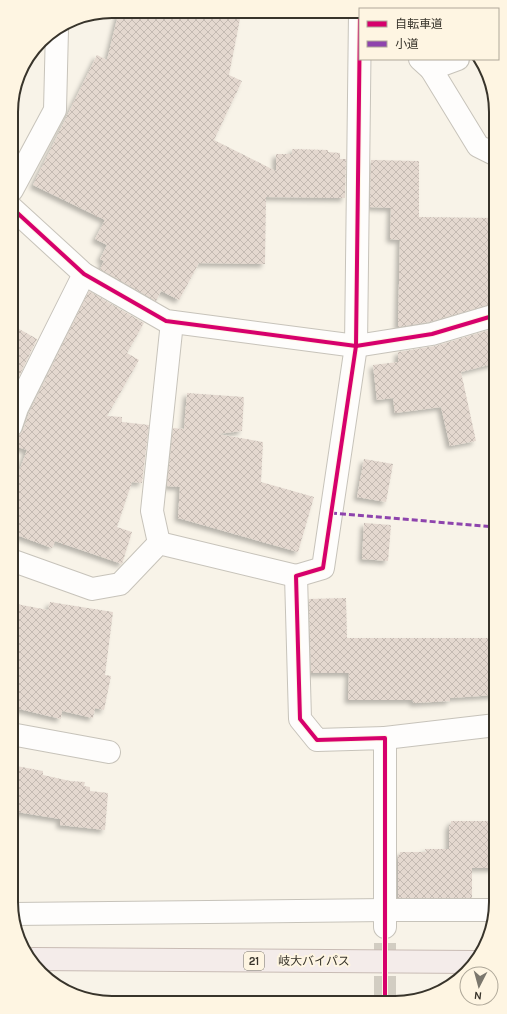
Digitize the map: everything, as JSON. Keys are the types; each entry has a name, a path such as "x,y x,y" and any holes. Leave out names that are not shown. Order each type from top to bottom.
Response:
{"highway":[{"name":"岐大バイパス","path":"37,959 467,962"}],"street":[{"path":"18,179 55,110 57,36"},
{"path":"159,543 296,576 323,568 356,346 359,60"},
{"path":"451,60 425,64 478,146 489,152"},
{"path":"18,214 84,274 166,321 356,346 432,334 489,317"},
{"path":"18,403 84,274"},
{"path":"159,543 152,511 172,322"},
{"path":"18,563 92,590 120,584 159,543"},
{"path":"296,576 300,719 317,740 385,738 489,726"},
{"path":"18,735 109,752"},
{"path":"385,738 385,918"},
{"path":"19,914 385,918 489,910"}],"building":[{"path":"117,18 240,19 229,75 242,81 214,140 276,171 276,154 292,154 292,149 328,150 328,152 340,153 340,159 346,159 345,198 266,197 265,264 199,263 179,300 161,291 156,301 100,269 104,261 100,259 107,245 95,239 105,220 33,185 97,55 107,60"},
{"path":"371,160 419,161 419,217 489,218 489,305 429,322 398,327 400,240 390,239 391,208 370,207"},
{"path":"89,291 144,323 127,353 139,360 107,416 122,417 122,422 149,425 142,483 132,482 117,527 132,532 122,564 55,541 52,548 18,536 18,474 27,450 18,447 18,436 23,430 29,413"},
{"path":"18,328 37,339 18,379"},
{"path":"489,330 489,365 461,372 476,441 450,446 441,407 395,413 393,398 377,400 373,365 398,362 398,352 435,346"},
{"path":"187,393 244,397 242,431 218,434 263,442 261,482 314,497 298,552 178,518 180,487 167,486 173,428 184,429"},
{"path":"364,459 393,464 386,502 357,497"},
{"path":"364,523 391,525 388,561 362,559"},
{"path":"346,598 347,638 489,638 489,695 450,698 450,701 414,703 412,700 348,700 349,673 311,673 309,599"},
{"path":"50,602 113,612 105,675 111,676 104,710 95,708 93,718 62,711 61,719 18,709 18,604 48,610"},
{"path":"18,766 43,771 43,775 70,781 85,782 84,786 90,787 90,791 108,793 105,830 60,825 60,819 18,812"},
{"path":"451,821 489,821 489,868 472,868 472,898 398,898 398,855 400,855 400,852 426,852 425,849 449,849 449,825 451,825"}],"tunnel":[{"path":"385,927 385,996"}],"marked path":[{"path":"331,513 489,526"}],"cycle path":[{"path":"359,60 356,346 323,568 296,576 300,719 317,740 385,738 385,996"},
{"path":"18,214 84,274 166,321 356,346 432,334 489,317"}]}
